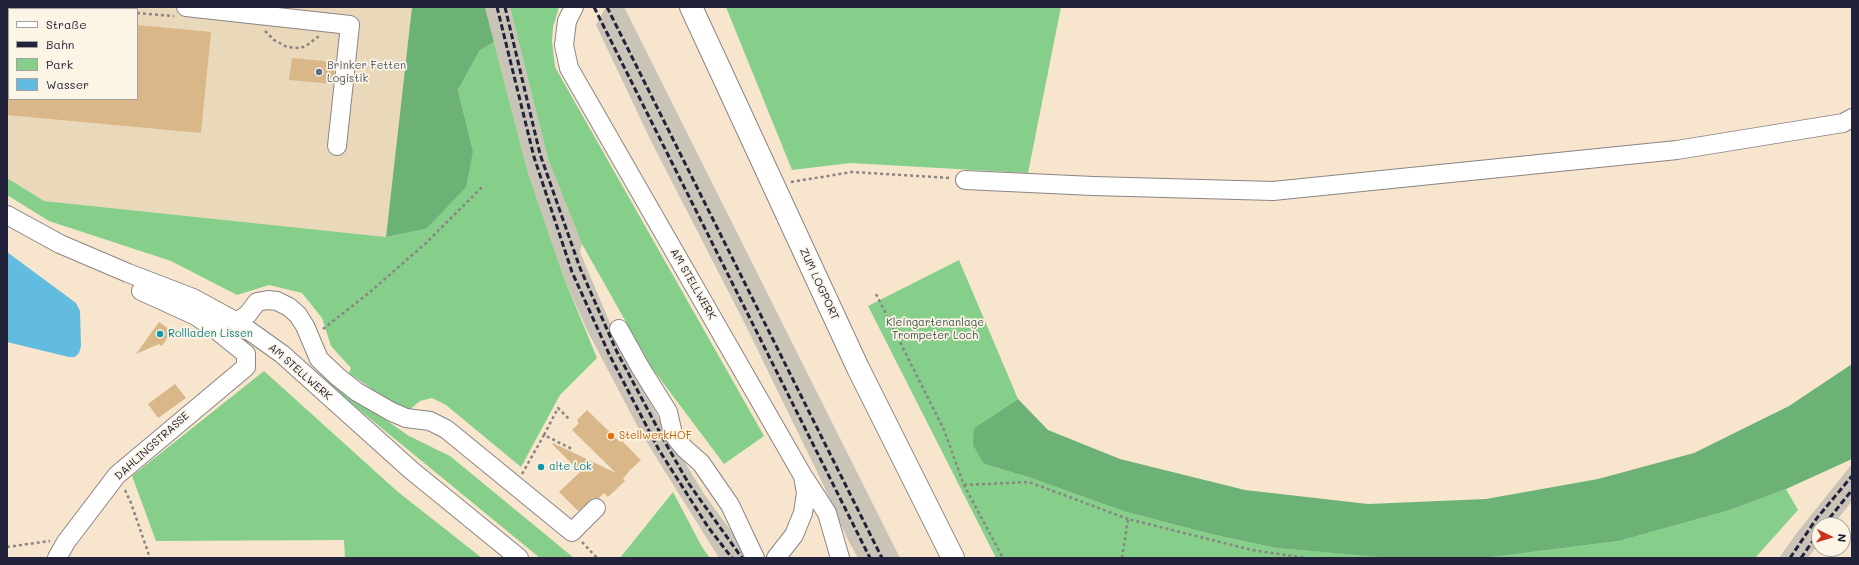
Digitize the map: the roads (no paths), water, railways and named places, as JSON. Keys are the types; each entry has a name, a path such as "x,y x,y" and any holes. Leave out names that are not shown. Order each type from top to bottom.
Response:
{"main road":[{"name":"ZUM LOGPORT","path":"691,7 858,368 953,558"}],"street":[{"path":"186,7 295,15 350,25 337,146"},
{"name":"AM STELLWERK","path":"574,7 567,21 564,45 569,68 803,476 806,493 803,513 794,536 776,558"},
{"path":"965,180 1101,187 1273,191 1677,150 1843,123 1852,118"},
{"name":"AM STELLWERK","path":"7,215 60,244 112,267 193,298 237,322 282,354 411,470 519,558"},
{"name":"DAHLINGSTRASSE","path":"57,558 66,542 117,475 246,366 246,354 215,329 196,316 113,280 110,275 112,267"},
{"path":"237,322 248,314 257,302 268,300 277,301 289,307 298,315 310,335 318,359 338,377 363,396 406,418 430,421 446,429 572,532 596,508"},
{"path":"619,330 668,412 673,434 684,448 701,463 730,505 755,558"},
{"path":"803,476 827,513 840,558"}],"water":[{"path":"7,252 76,303 80,311 81,346 79,353 75,357 69,357 7,342"}],"railway":[{"path":"497,7 534,157 572,272 610,356 659,450 708,527 732,558"},
{"path":"505,7 540,154 580,268 617,352 666,444 689,484 742,558"},
{"path":"594,7 870,558"},
{"path":"607,7 882,558"},
{"path":"1790,558 1817,518 1852,476"},
{"path":"1830,517 1852,490"},
{"path":"1801,558 1811,544"}],"place":[{"name":"Brinker Fetten Logistik","path":"319,72"},
{"name":"Rollladen Lissen","path":"160,334"},
{"name":"StellwerkHOF","path":"611,436"},
{"name":"alte Lok","path":"541,467"}],"park label":[{"name":"Kleingartenanlage Trompeter Loch","path":"935,329"}]}
